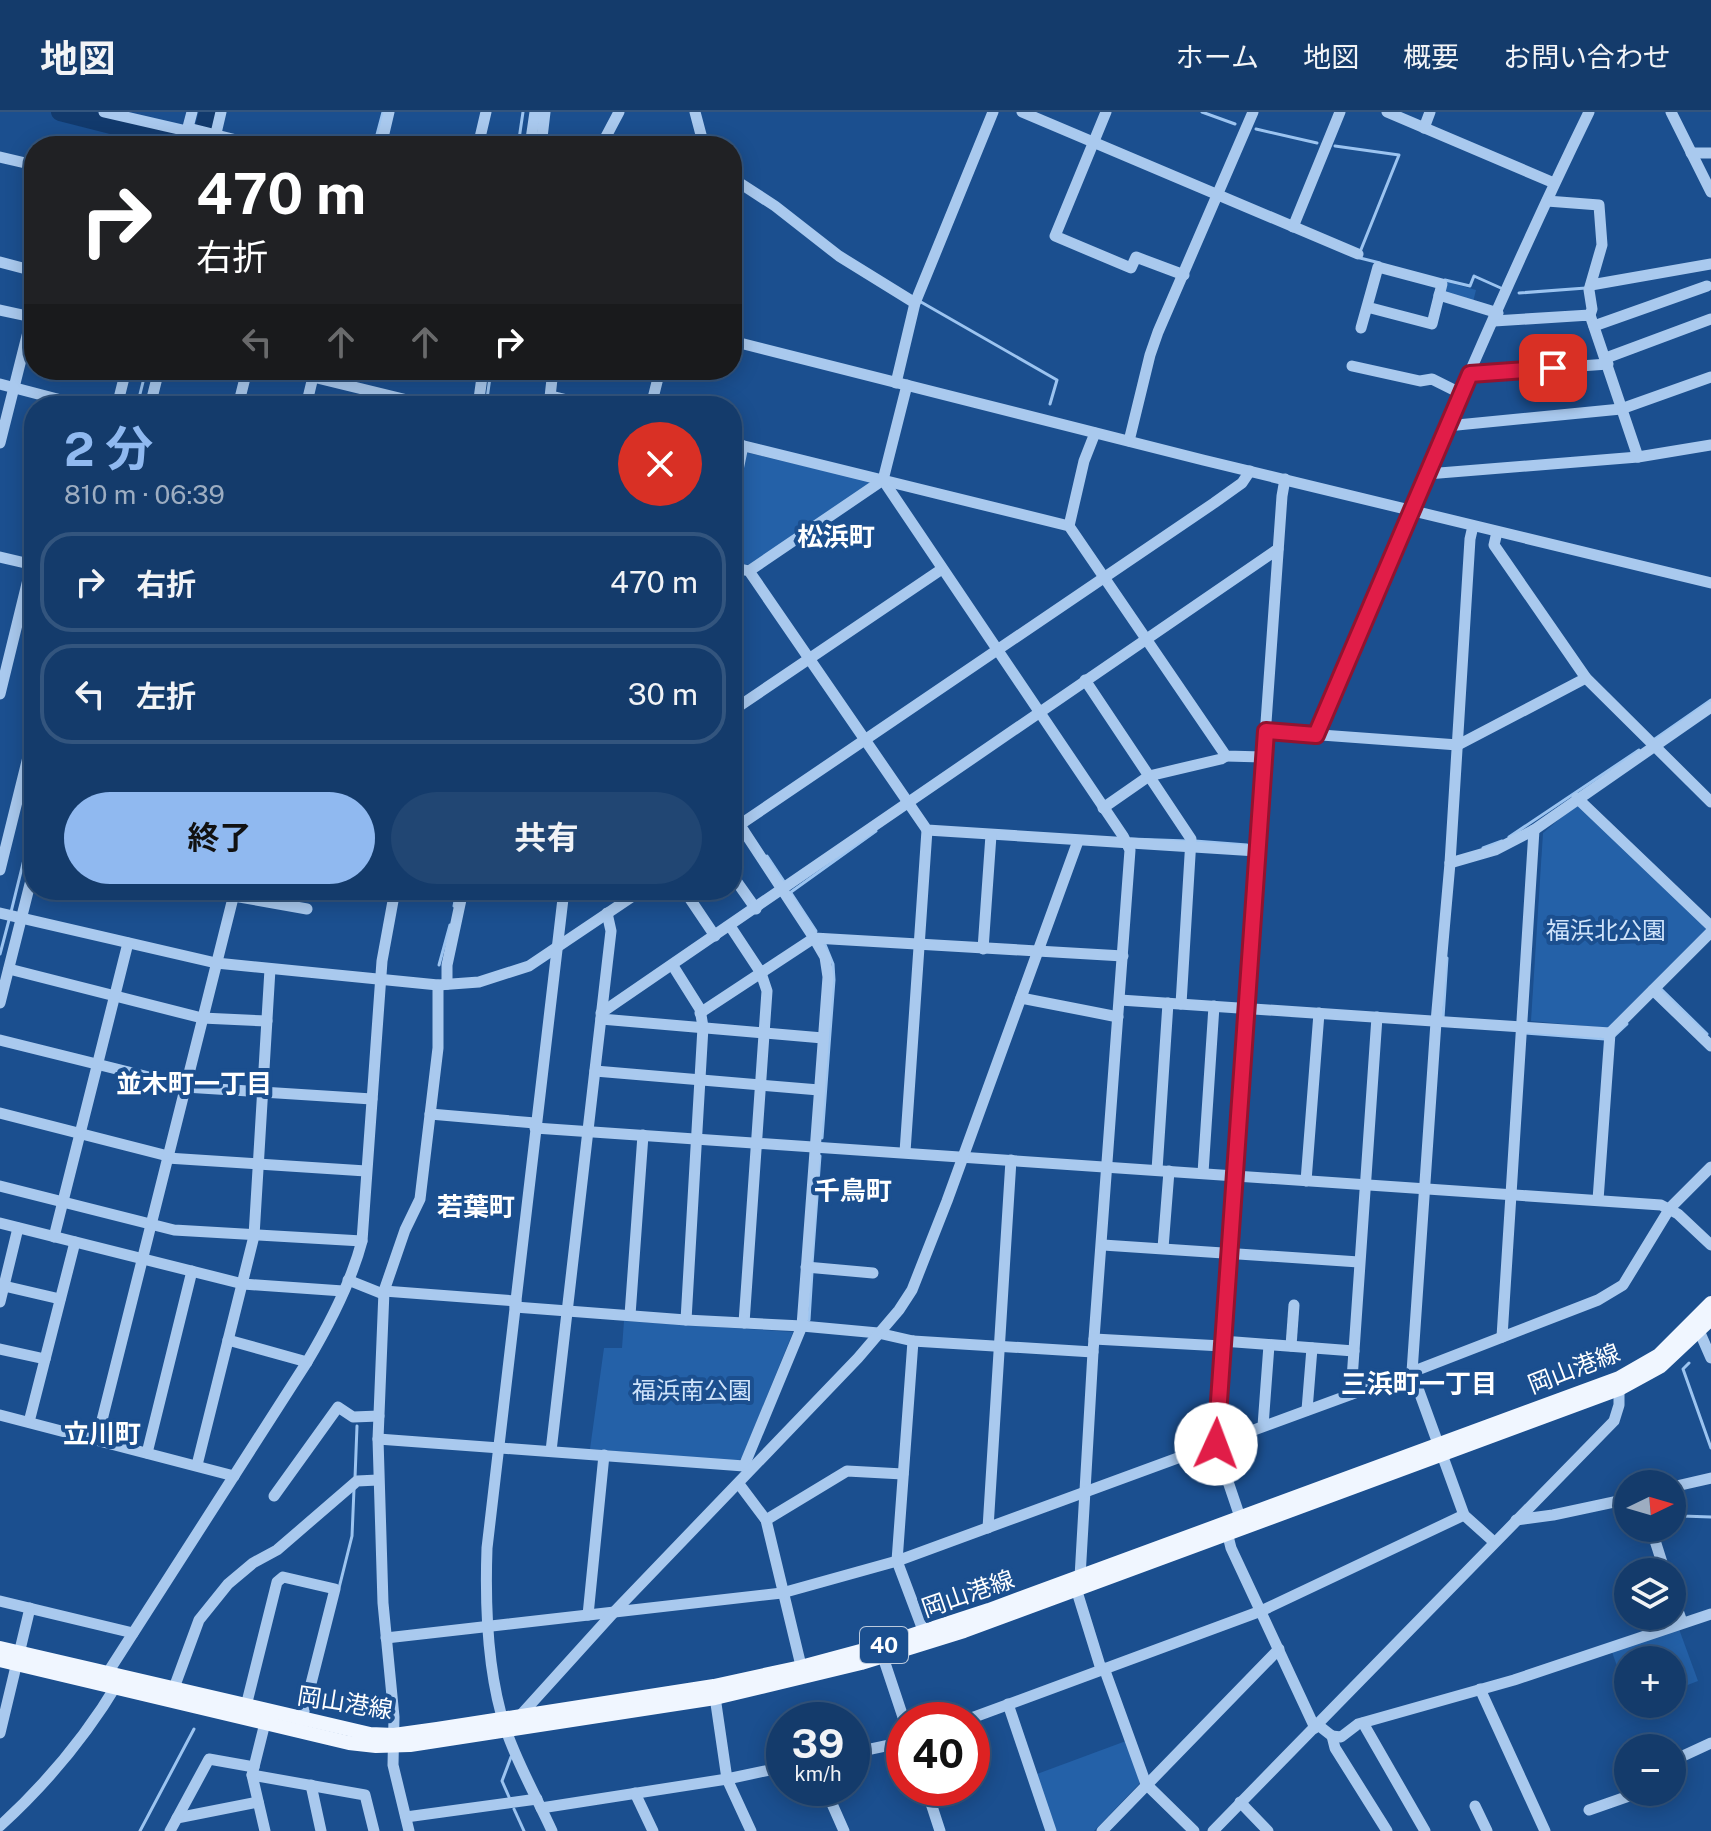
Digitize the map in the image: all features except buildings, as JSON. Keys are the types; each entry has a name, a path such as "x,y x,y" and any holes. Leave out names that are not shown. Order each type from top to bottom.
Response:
{"main road":[{"name":"岡山港線","path":"1702,1329 1711,1303"},
{"name":"岡山港線","path":"0,1660 18,1659 301,1726 394,1741 714,1692 802,1673 926,1638 1619,1384 1702,1329 1711,1319"},
{"name":"岡山港線","path":"0,1648 18,1659"},
{"path":"0,1670 18,1659"}],"street":[{"path":"104,112 190,130 204,136"},
{"path":"187,136 192,112"},
{"path":"214,136 221,112"},
{"path":"383,136 389,112"},
{"path":"480,136 486,112"},
{"path":"531,136 535,112"},
{"path":"542,136 545,112"},
{"path":"606,136 619,112"},
{"path":"695,112 701,136"},
{"path":"749,571 883,480 915,303 993,112"},
{"path":"1022,112 1358,254"},
{"path":"1106,112 1055,236 1131,268 1136,257 1184,275"},
{"path":"1129,441 1150,355 1253,112"},
{"path":"1293,227 1340,112"},
{"path":"1387,112 1554,183"},
{"path":"1424,128 1430,112"},
{"path":"1316,735 1447,426 1554,183 1589,112"},
{"path":"1671,112 1711,192"},
{"path":"1691,153 1711,153"},
{"path":"0,157 24,163"},
{"path":"742,185 839,256 915,303"},
{"path":"1547,201 1599,205 1602,245 1591,285 1592,321 1638,457"},
{"path":"0,262 24,268"},
{"path":"1591,285 1711,264"},
{"path":"1361,328 1378,267 1442,284 1432,324 1367,307"},
{"path":"1439,295 1496,317 1592,321 1707,286"},
{"path":"0,310 24,312"},
{"path":"1470,374 1607,361 1711,319"},
{"path":"742,344 1711,583"},
{"path":"0,443 24,348"},
{"path":"1352,366 1420,381 1432,379 1462,394"},
{"path":"1447,426 1621,409 1711,377"},
{"path":"336,380 395,396"},
{"path":"0,384 44,396"},
{"path":"1069,526 1084,461 1095,433"},
{"path":"742,445 1069,526 1226,756"},
{"path":"1427,474 1638,457 1711,445"},
{"path":"742,823 1242,483 1250,471"},
{"path":"1285,479 1216,1444 1233,1526 1261,1611 1317,1726 1332,1736 1341,1737 1363,1723 1480,1689 1658,1630"},
{"path":"883,480 1126,840 1123,956 1078,1583 1103,1668 1146,1784 1194,1831"},
{"path":"1473,526 1452,862 1412,1372 1464,1515 1494,1542"},
{"path":"1497,532 1494,545 1586,678 1711,802"},
{"path":"601,1016 1278,549"},
{"path":"0,557 24,561"},
{"path":"742,569 749,571 927,830 905,1152"},
{"path":"742,704 942,569"},
{"path":"1,687 24,597"},
{"path":"1266,731 1458,745 1586,678"},
{"path":"1085,680 1191,843 1181,1004"},
{"path":"1452,862 1495,850 1534,830 1652,744 1711,707"},
{"path":"1103,808 1149,776 1226,756 1263,757"},
{"path":"0,870 4,831 24,766"},
{"path":"1577,798 1711,926"},
{"path":"927,830 1078,841 1191,843 1257,851"},
{"path":"1502,1337 1534,830"},
{"path":"983,949 991,835"},
{"path":"509,1722 739,1484 802,1326 810,1267 814,1146 827,967 814,938 742,836"},
{"path":"747,1469 858,1358 912,1290 1078,841"},
{"path":"0,1003 9,969 10,915 24,888"},
{"path":"742,889 756,909"},
{"path":"97,1440 232,900"},
{"path":"266,900 307,909"},
{"path":"0,1826 67,1756 111,1681 133,1633 307,1362 346,1286 362,1241 381,980 393,900"},
{"path":"409,1831 393,1765 378,1480 384,1292 405,1230 420,1199 443,984 461,900"},
{"path":"552,1831 509,1722 488,1627 487,1548 563,900"},
{"path":"10,915 216,963 443,984 479,982 529,966 627,900"},
{"path":"691,900 715,936"},
{"path":"551,1451 611,931 607,913"},
{"path":"730,926 761,973 767,991 744,1323"},
{"path":"1598,1200 1609,1037 1711,932"},
{"path":"700,1013 814,938 1123,956"},
{"path":"54,1237 128,943"},
{"path":"673,966 700,1013 703,1027 686,1320"},
{"path":"9,969 202,1018 267,1021"},
{"path":"197,1465 254,1236 270,969"},
{"path":"1656,992 1711,1046"},
{"path":"1021,998 1118,1017"},
{"path":"1120,1000 1377,1017 1609,1037"},
{"path":"1163,1248 1168,1003"},
{"path":"1203,1173 1214,1006"},
{"path":"1306,1181 1319,1013"},
{"path":"601,1016 823,1038"},
{"path":"1351,1394 1377,1017"},
{"path":"0,1040 185,1087 372,1099"},
{"path":"595,1071 819,1090"},
{"path":"0,1113 167,1157 366,1171"},
{"path":"430,1114 588,1131 1598,1200 1670,1208 1711,1245"},
{"path":"630,1315 643,1135"},
{"path":"988,1528 1011,1160"},
{"path":"386,1638 782,1593 897,1561 1412,1372 1598,1300 1623,1285 1670,1208 1711,1167"},
{"path":"0,1186 174,1230 362,1241"},
{"path":"0,1223 243,1284 346,1286 568,1311 802,1326 878,1333 913,1341 999,1347 1222,1344 1354,1351"},
{"path":"0,1302 18,1228"},
{"path":"29,1422 75,1242"},
{"path":"1103,1245 1359,1262"},
{"path":"810,1267 873,1273"},
{"path":"147,1453 192,1271"},
{"path":"4,1286 60,1299"},
{"path":"1291,1346 1294,1305"},
{"path":"1702,1329 1711,1358"},
{"path":"228,1340 307,1362"},
{"path":"913,1341 897,1561 926,1638"},
{"path":"1263,1426 1269,1345"},
{"path":"1307,1410 1312,1348"},
{"path":"0,1349 45,1359"},
{"path":"1213,1831 1614,1421 1619,1405 1619,1384"},
{"path":"274,1496 338,1407 353,1417 379,1416"},
{"path":"0,1415 234,1476"},
{"path":"378,1439 747,1469"},
{"path":"588,1615 604,1455"},
{"path":"766,1520 847,1471 903,1474"},
{"path":"1686,1483 1711,1478"},
{"path":"171,1695 199,1620 228,1584 253,1563 277,1550 354,1484 378,1480"},
{"path":"739,1484 766,1520 802,1673"},
{"path":"1516,1520 1614,1502"},
{"path":"990,1711 1261,1611 1464,1515"},
{"path":"244,1712 277,1582 283,1577 335,1589 301,1726"},
{"path":"0,1601 133,1633"},
{"path":"0,1733 30,1608"},
{"path":"1686,1621 1711,1614"},
{"path":"1102,1831 1279,1649"},
{"path":"881,1652 898,1702"},
{"path":"1480,1689 1545,1831"},
{"path":"714,1692 727,1779 751,1831"},
{"path":"1008,1704 1051,1831"},
{"path":"265,1831 253,1771 267,1718"},
{"path":"1363,1723 1425,1831"},
{"path":"1332,1736 1335,1748 1387,1831"},
{"path":"1686,1755 1711,1743"},
{"path":"170,1831 209,1759 365,1795 374,1831"},
{"path":"406,1817 635,1793 766,1771"},
{"path":"311,1785 321,1831"},
{"path":"635,1793 653,1831"},
{"path":"1589,1810 1614,1801"},
{"path":"177,1818 258,1802"},
{"path":"1240,1802 1268,1831"},
{"path":"833,1806 844,1831"},
{"path":"932,1806 940,1831"},
{"path":"1475,1806 1487,1831"}],"green space":[{"path":"1447,282 1476,290 1473,302 1444,294"},
{"path":"744,452 870,481 871,484 751,565 742,564"},
{"name":"福浜北公園","path":"1577,804 1708,929 1608,1028 1531,1021 1543,833"},
{"name":"福浜南公園","path":"624,1321 793,1332 742,1458 738,1461 590,1449 604,1348 622,1348"},
{"path":"1679,1630 1685,1646 1629,1646"},
{"path":"1686,1648 1698,1681 1686,1686"},
{"path":"1126,1741 1140,1783 1094,1831 1055,1831 1037,1774"}],"waterway":[{"path":"60,112 154,136"},
{"path":"202,136 208,112"},
{"path":"377,136 383,112"},
{"path":"519,136 523,112"},
{"path":"1202,112 1235,124"},
{"path":"1256,129 1317,143"},
{"path":"1335,146 1399,155 1360,252"},
{"path":"1360,258 1380,263"},
{"path":"1445,280 1470,286 1474,276 1503,289"},
{"path":"1519,293 1586,288"},
{"path":"921,302 1057,380 1050,404"},
{"path":"140,396 144,380"},
{"path":"487,396 490,380"},
{"path":"1652,741 1711,700"},
{"path":"1509,837 1639,750"},
{"path":"791,892 876,831"},
{"path":"1131,839 1187,841"},
{"path":"1195,841 1247,845"},
{"path":"1483,848 1502,841"},
{"path":"767,856 785,883"},
{"path":"11,912 24,859"},
{"path":"791,893 816,931"},
{"path":"454,906 455,900"},
{"path":"0,954 9,920"},
{"path":"439,965 450,925"},
{"path":"822,1138 834,980 833,964 824,942"},
{"path":"1443,1018 1447,958"},
{"path":"1661,989 1707,1034"},
{"path":"1612,1038 1627,1024"},
{"path":"1525,1033 1605,1039"},
{"path":"812,1264 820,1156"},
{"path":"809,1320 812,1272"},
{"path":"1689,1363 1683,1369 1711,1448"},
{"path":"355,1478 357,1426"},
{"path":"339,1588 352,1536 354,1489"},
{"path":"1686,1516 1711,1517"},
{"path":"140,1831 194,1729"},
{"path":"509,1797 502,1781 511,1757"},
{"path":"514,1809 524,1831"}],"district":[{"name":"松浜町","path":"836,537"},
{"name":"並木町一丁目","path":"194,1084"},
{"name":"千鳥町","path":"853,1191"},
{"name":"若葉町","path":"476,1207"},
{"name":"三浜町一丁目","path":"1419,1384"},
{"name":"立川町","path":"102,1434"}],"route":[{"path":"1216,1444 1266,731 1316,735 1470,374 1553,368"}]}
